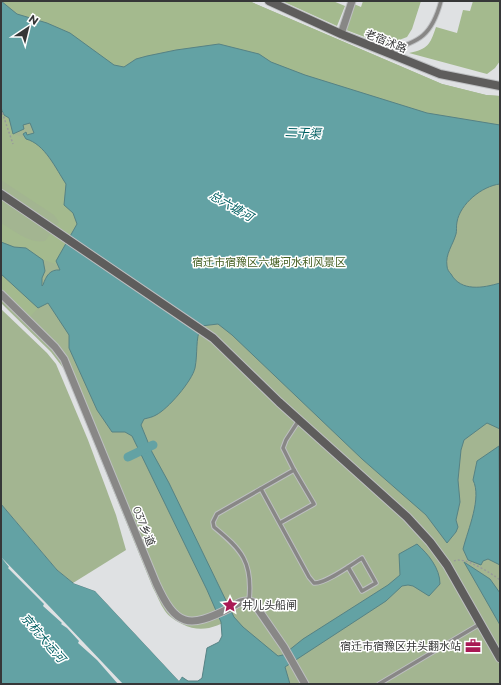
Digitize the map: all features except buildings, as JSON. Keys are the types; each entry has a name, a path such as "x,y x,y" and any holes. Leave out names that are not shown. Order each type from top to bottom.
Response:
{"street":[{"name":"老宿沭路","path":"269,1 341,34 440,74 499,84"},
{"path":"341,34 352,1"},
{"path":"1,194 213,338 299,420 412,522 430,542 447,565 500,658"},
{"name":"037乡道","path":"1,294 55,347 64,359 156,583 168,608 178,618 196,621 213,616 245,601"},
{"path":"245,601 258,606 294,663 305,684"}],"lane":[{"path":"384,52 406,46 418,40 435,21 441,1"},
{"path":"280,523 314,504 283,448 286,440 299,420"},
{"path":"245,601 250,581 245,561 239,549 214,527 213,522 217,514 294,470"},
{"path":"261,489 309,578 314,583 320,584 348,566 362,558 376,583 362,591 348,566"},
{"path":"379,684 480,624"}],"path":[{"path":"1,109 13,144"},
{"path":"447,565 458,559 462,560 491,573 500,580"}],"green space":[{"name":"宿迁市宿豫区六塘河水利风景区","path":"1,1 249,1 442,84 486,95 500,96 500,684 278,684 234,617 209,628 196,629 180,623 166,613 153,588 64,369 51,352 1,303"},
{"path":"3,1 249,1 442,84 486,95 500,96 500,125 427,113 305,75 271,62 259,54 176,50 136,59 124,67 114,65 70,33 17,14"},
{"path":"282,1 333,1 345,6 337,26"},
{"path":"363,1 421,1 412,29 407,37 386,45 346,30 354,4 361,7"},
{"path":"473,1 500,1 500,61 495,68 487,74 409,53 424,48 430,42 436,27 457,33 463,10 470,11"},
{"path":"1,108 4,115 9,118 13,134 34,141 42,149 66,184 64,205 73,213 77,224 56,261 56,264 43,260 26,248 14,247 1,242 1,223 28,239 33,241 45,241 59,222 54,215 1,180"},
{"path":"1,274 38,308 30,317 1,288"},
{"path":"1,309 47,353 56,364 88,440 116,515 126,550 73,583 57,570 1,504"}],"water":[{"path":"1,1 17,14 47,23 70,33 114,65 124,67 136,59 147,56 219,44 259,54 271,62 305,75 427,113 500,125 500,184 493,185 479,192 462,209 459,215 456,234 447,257 447,267 455,280 466,286 480,287 500,283 500,429 487,423 464,440 461,450 458,480 460,502 456,520 458,527 447,543 426,515 362,459 232,335 218,324 201,326 198,336 196,362 193,374 179,394 167,407 155,416 144,419 141,425 152,452 169,483 234,617 243,627 278,656 283,655 303,639 388,585 400,575 399,554 417,544 436,567 440,584 429,596 413,586 402,586 386,601 285,667 290,684 1,684 1,504 57,570 73,583 95,591 179,681 182,677 188,681 198,681 202,678 207,648 219,642 222,636 221,622 207,590 132,436 125,432 112,432 97,410 69,348 69,335 48,303 38,308 1,274 1,242 14,247 26,248 43,260 45,271 42,278 42,286 51,272 60,270 56,261 77,224 73,213 64,205 66,184 54,164 39,146 26,139 23,134 26,132 27,135 34,133 30,123 23,125 24,129 13,134 9,118 4,115 1,108"},
{"path":"499,446 500,565 488,559 483,561 481,565 468,560 463,549 475,504 476,496 473,480 477,461"},
{"path":"464,562 490,579 500,593 500,625"}],"pier":[{"path":"1,557 123,684 118,684 97,660 78,643 79,641 67,628 43,606 44,604 8,568 9,567"},
{"path":"75,582 96,589 179,678 183,675 179,681 95,591 73,583"}],"waterway":[{"path":"128,457 153,445"}],"place":[{"name":"井儿头船闸","path":"230,605"},
{"name":"宿迁市宿豫区井头翻水站","path":"473,646"}],"water label":[{"name":"二干渠","path":"303,133"},
{"name":"总六塘河","path":"231,206"},
{"name":"京杭大运河","path":"43,638"}]}
